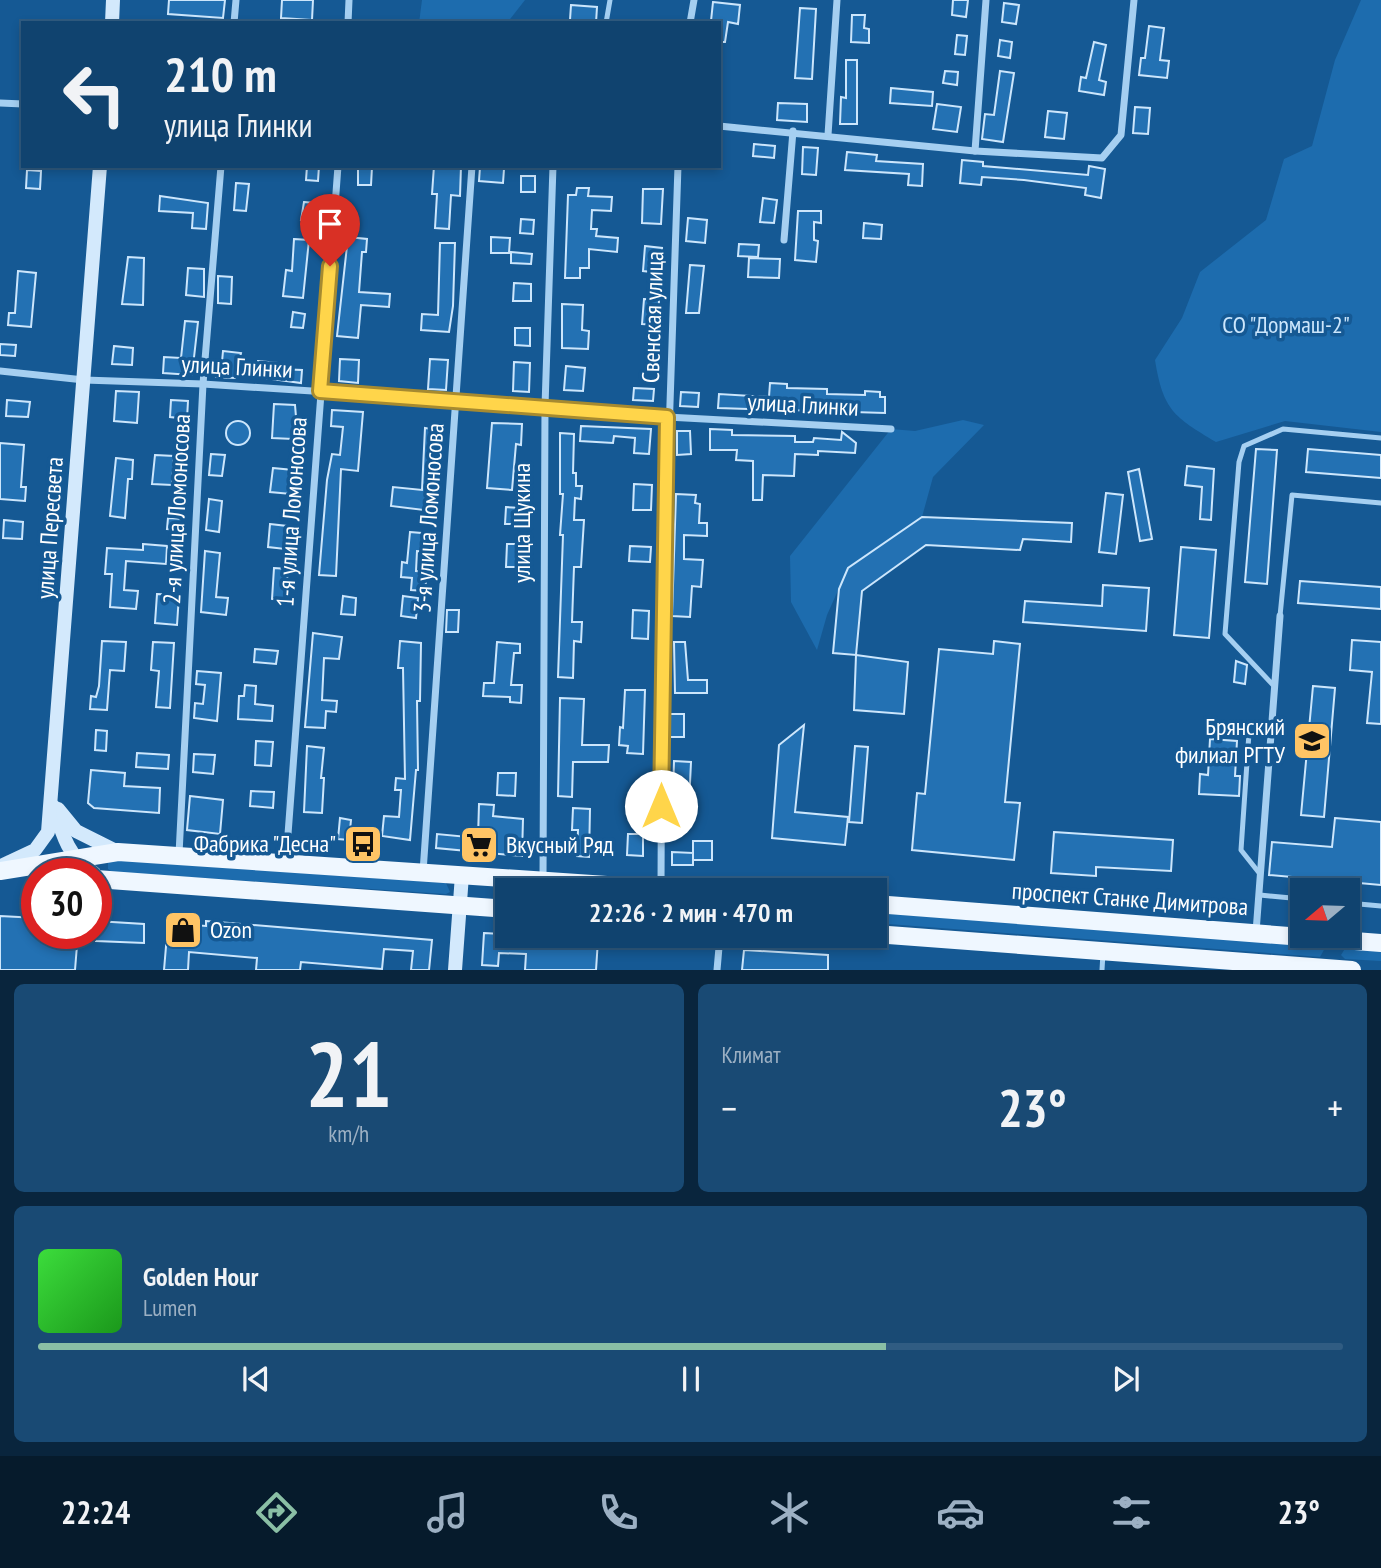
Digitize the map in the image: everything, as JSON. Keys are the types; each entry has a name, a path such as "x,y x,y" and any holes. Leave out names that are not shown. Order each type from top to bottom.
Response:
{"main road":[{"path":"111,21 113,0"},
{"name":"улица Пересвета","path":"0,871 35,850 48,832 100,168"},
{"path":"52,799 76,831 118,852"},
{"path":"52,799 68,849 76,858 118,852 179,854 502,878"},
{"path":"0,871 21,867"},
{"path":"0,871 21,874"},
{"path":"454,970 462,875"},
{"path":"112,879 495,908"},
{"name":"проспект Станке Димитрова","path":"887,905 1290,936"},
{"path":"887,935 1345,969 1340,948"},
{"name":"проспект Станке Димитрова","path":"1360,942 1381,943"}],"street":[{"path":"234,21 236,0"},
{"path":"348,21 349,0"},
{"path":"690,21 694,0"},
{"path":"828,135 837,0"},
{"path":"975,151 986,0"},
{"path":"721,126 793,131 975,151 1102,159 1121,135 1135,0"},
{"path":"0,103 21,104"},
{"path":"784,240 793,131"},
{"name":"2-я улица Ломоносова","path":"179,854 203,384 221,168"},
{"name":"1-я улица Ломоносова","path":"286,861 338,168"},
{"name":"3-я улица Ломоносова","path":"423,872 472,168"},
{"name":"улица Щукина","path":"543,878 545,406 553,168"},
{"name":"Свенская улица","path":"661,878 662,641 667,417 678,168"},
{"name":"улица Глинки","path":"0,371 84,380 320,391 667,417 891,429"},
{"path":"1256,933 1280,616"},
{"path":"717,970 719,948"}],"lane":[{"path":"606,21 610,0"},
{"path":"1275,687 1225,634 1239,462 1244,446 1283,429 1381,438"},
{"path":"1280,616 1292,495 1381,503"},
{"path":"1260,874 1241,850 1249,733 1271,733"},
{"path":"1259,895 1290,898"},
{"path":"1360,904 1381,906"},
{"path":"1102,970 1103,950"}],"green space":[{"path":"422,0 525,0 509,21 419,21"},
{"name":"СО \"Дормаш-2\"","path":"1361,0 1381,0 1381,432 1285,421 1216,442 1190,426 1173,410 1162,390 1155,360 1182,318 1200,272 1266,220 1284,159 1312,146 1335,60"},
{"path":"963,420 984,425 933,477 922,517 848,568 827,615 817,650 791,602 790,556 891,429 915,431"},
{"path":"112,860 446,883 450,892 446,894 112,872"},
{"path":"887,914 1290,943 1290,948 1325,948 1320,957 887,924"},
{"path":"1345,948 1381,949 1381,961 1345,959 1341,955"}],"building":[{"path":"169,0 225,0 223,18 168,14"},
{"path":"282,0 313,0 312,20 281,18"},
{"path":"953,0 968,0 966,17 952,15"},
{"path":"713,2 740,5 738,24 728,22 725,42 721,42 721,21 711,21"},
{"path":"1004,3 1019,5 1016,24 1002,22"},
{"path":"571,5 597,7 596,21 570,20"},
{"path":"800,8 816,9 812,79 795,78"},
{"path":"852,15 865,15 864,28 869,29 869,43 851,42"},
{"path":"1149,26 1164,28 1160,60 1169,61 1167,78 1139,75 1141,58 1145,58"},
{"path":"957,35 967,36 965,55 955,54"},
{"path":"1000,40 1012,42 1010,58 998,56"},
{"path":"1094,42 1106,45 1099,80 1106,82 1104,95 1079,91 1081,77 1086,78"},
{"path":"846,60 857,60 857,124 840,124 841,97 846,98"},
{"path":"945,71 958,72 957,85 943,83"},
{"path":"1000,71 1014,73 1003,142 982,139 985,114 994,115"},
{"path":"891,88 933,92 932,106 890,103"},
{"path":"778,103 807,104 807,122 777,120"},
{"path":"937,104 961,107 957,132 933,129"},
{"path":"1135,107 1150,108 1148,134 1133,133"},
{"path":"1048,111 1067,113 1064,139 1045,137"},
{"path":"754,144 775,146 774,158 753,156"},
{"path":"803,147 818,148 816,175 802,174"},
{"path":"847,152 877,155 876,161 923,164 922,186 908,185 909,174 845,170"},
{"path":"962,160 983,162 983,166 1088,175 1089,166 1105,169 1101,198 1085,195 1086,188 1024,180 982,177 981,185 960,183"},
{"path":"307,168 319,168 318,181 306,180"},
{"path":"358,168 372,168 371,185 358,185"},
{"path":"434,168 461,168 460,196 451,195 449,229 435,228 437,194 432,194"},
{"path":"480,168 504,169 503,183 479,181"},
{"path":"27,170 41,171 40,189 26,188"},
{"path":"521,176 535,176 535,192 521,192"},
{"path":"236,183 249,184 246,211 234,210"},
{"path":"577,188 589,188 588,196 612,197 611,211 592,210 591,229 597,229 596,236 618,238 617,252 589,249 589,268 580,268 580,278 565,278 568,195 576,195"},
{"path":"643,189 663,189 661,224 642,223"},
{"path":"160,196 208,203 206,229 192,228 193,213 159,211"},
{"path":"763,198 777,200 774,223 760,222"},
{"path":"304,202 314,203 312,221 301,220"},
{"path":"798,211 821,211 821,223 814,222 814,240 818,241 816,262 795,260"},
{"path":"688,218 707,220 705,243 686,241"},
{"path":"521,219 534,220 533,234 520,233"},
{"path":"864,223 882,225 881,239 863,238"},
{"path":"348,237 367,239 366,252 362,252 359,292 390,294 389,307 361,305 358,338 337,336"},
{"path":"491,237 510,238 509,253 491,253"},
{"path":"294,239 309,240 303,298 283,296 286,270 292,271"},
{"path":"440,243 455,243 453,306 449,332 421,330 422,314 438,315"},
{"path":"739,244 759,245 758,257 738,256"},
{"path":"645,246 662,248 660,273 643,271"},
{"path":"511,252 532,254 531,264 511,263"},
{"path":"128,257 144,258 143,305 122,304"},
{"path":"749,258 780,259 779,278 748,277"},
{"path":"690,265 704,266 699,313 686,313"},
{"path":"188,268 204,269 204,297 186,295"},
{"path":"18,271 36,273 31,327 8,325 9,313 15,313"},
{"path":"218,276 232,277 231,304 218,303"},
{"path":"514,283 531,284 531,301 513,301"},
{"path":"644,299 659,300 658,325 642,324"},
{"path":"562,304 583,305 582,330 589,331 588,349 562,348"},
{"path":"293,312 305,314 303,328 291,327"},
{"path":"185,321 198,322 192,375 163,373 164,357 181,358"},
{"path":"515,328 530,328 530,346 515,345"},
{"path":"0,344 16,345 15,356 0,355"},
{"path":"114,346 133,348 132,365 112,364"},
{"path":"223,351 241,353 235,378 216,377 217,361 222,362"},
{"path":"340,359 359,360 358,383 339,381"},
{"path":"430,359 448,360 446,390 428,389"},
{"path":"258,361 277,363 277,369 302,370 301,383 257,377"},
{"path":"514,362 530,363 529,392 513,391"},
{"path":"566,366 585,368 583,391 564,390"},
{"path":"770,383 787,384 787,388 827,389 827,394 865,395 865,391 880,392 880,397 885,397 885,413 718,408 719,394 769,397"},
{"path":"634,388 654,389 653,401 633,400"},
{"path":"116,391 139,392 137,423 114,421"},
{"path":"681,392 699,393 698,407 680,406"},
{"path":"7,400 30,402 28,417 6,416"},
{"path":"171,400 188,401 187,419 170,417"},
{"path":"274,404 295,405 297,429 294,429 293,439 272,438"},
{"path":"332,410 363,412 358,471 341,469 336,576 319,575 327,480 332,454 340,455 343,427 331,426"},
{"path":"238,421 246,425 250,433 246,441 238,445 230,441 226,433 230,425"},
{"path":"492,423 522,424 521,445 516,444 512,490 487,488"},
{"path":"581,426 651,429 649,454 634,453 635,438 614,436 613,443 580,441"},
{"path":"425,428 439,430 432,511 391,506 393,487 422,490"},
{"path":"710,429 732,430 732,435 795,436 795,442 813,442 814,438 841,440 842,432 856,443 855,453 818,451 818,455 795,454 794,476 763,475 762,500 753,500 753,461 736,460 737,450 710,450"},
{"path":"677,431 690,431 691,454 677,455"},
{"path":"560,433 574,434 573,473 576,473 576,486 582,486 581,499 575,498 574,520 584,520 581,567 574,567 572,622 582,622 581,642 574,641 573,678 558,677 563,535 560,535 563,494 560,494"},
{"path":"0,443 24,445 21,487 26,487 25,501 0,499"},
{"path":"1256,449 1277,450 1267,584 1245,582"},
{"path":"1308,449 1381,455 1381,478 1306,472"},
{"path":"211,454 225,455 222,476 209,475"},
{"path":"155,455 174,456 172,485 152,484"},
{"path":"116,458 133,460 132,479 128,479 125,518 110,516"},
{"path":"1187,466 1214,469 1211,520 1200,519 1202,487 1185,485"},
{"path":"273,468 293,470 291,494 270,492"},
{"path":"1139,469 1152,539 1140,541 1128,472"},
{"path":"634,484 652,485 651,510 633,510"},
{"path":"1106,493 1123,495 1116,554 1099,552"},
{"path":"676,494 696,495 695,503 700,504 699,523 707,523 707,536 684,535 684,559 703,560 701,587 692,586 690,617 672,616"},
{"path":"209,499 222,501 219,532 206,530"},
{"path":"506,507 521,508 521,524 505,524"},
{"path":"922,517 1072,523 1071,542 1023,539 1020,550 926,545 862,591 856,655 833,653 839,589 848,568"},
{"path":"168,518 185,519 185,530 167,529"},
{"path":"4,520 23,522 22,539 3,538"},
{"path":"270,524 287,526 285,549 268,547"},
{"path":"410,532 433,534 431,552 417,551 416,571 427,572 425,591 411,590 412,578 401,577 402,562 407,563"},
{"path":"143,544 167,546 166,564 126,561 124,590 138,591 136,609 110,607 112,574 105,574 107,548 143,550"},
{"path":"507,544 520,544 519,567 506,567"},
{"path":"630,546 651,547 650,562 629,561"},
{"path":"1181,547 1216,550 1209,638 1174,635"},
{"path":"205,551 220,553 216,597 228,598 226,615 201,612"},
{"path":"274,568 288,569 285,601 272,599"},
{"path":"1300,581 1381,587 1381,609 1298,603"},
{"path":"1103,585 1149,588 1146,631 1023,622 1025,601 1102,606"},
{"path":"157,594 179,595 177,625 155,623"},
{"path":"343,596 356,598 355,615 341,614"},
{"path":"403,596 418,598 416,618 401,616"},
{"path":"447,610 459,610 458,632 446,632"},
{"path":"633,610 649,611 648,639 632,638"},
{"path":"313,633 342,637 339,659 324,658 322,700 337,701 336,712 326,711 325,728 305,727"},
{"path":"1352,640 1381,642 1381,724 1367,723 1372,672 1350,670"},
{"path":"102,641 126,642 124,671 110,670 107,710 90,709 91,696 96,697 99,686"},
{"path":"400,641 421,643 420,701 417,701 418,770 410,840 382,836 384,816 399,817 401,790 395,790 396,778 405,779 403,668 398,668"},
{"path":"994,641 1020,644 1005,802 1020,803 1014,860 912,850 917,793 925,794 939,649 993,654"},
{"path":"153,642 174,643 170,708 156,707 159,671 151,670"},
{"path":"497,642 520,644 520,653 514,653 511,685 522,685 521,703 510,702 510,697 483,696 484,683 494,683"},
{"path":"674,642 685,642 688,680 707,680 707,693 675,693"},
{"path":"255,649 278,651 276,664 254,662"},
{"path":"856,655 908,662 904,714 854,710"},
{"path":"1236,661 1247,665 1245,684 1234,682"},
{"path":"197,671 221,673 217,721 194,718 195,703 203,704 205,685 196,684"},
{"path":"245,685 256,686 255,704 273,706 272,721 238,719 239,696 244,696"},
{"path":"1313,686 1335,688 1324,817 1301,815"},
{"path":"625,690 645,690 643,754 627,753 628,746 619,745 620,727 623,728"},
{"path":"560,698 584,699 582,745 609,745 608,762 573,762 572,797 558,796"},
{"path":"670,714 684,714 684,737 670,737"},
{"path":"804,725 795,812 848,817 845,845 772,838 779,745"},
{"path":"96,730 107,731 106,751 95,750"},
{"path":"1210,739 1237,741 1235,776 1240,776 1239,796 1199,794 1200,774 1208,775"},
{"path":"256,741 273,742 271,766 255,765"},
{"path":"307,746 324,748 322,813 304,812"},
{"path":"855,746 868,747 862,823 849,822"},
{"path":"137,753 169,755 168,769 136,767"},
{"path":"194,754 215,755 213,774 193,772"},
{"path":"674,761 691,762 688,825 672,825"},
{"path":"91,770 125,773 124,786 160,788 159,813 94,808 88,803"},
{"path":"498,773 516,773 515,796 497,795"},
{"path":"251,791 274,792 273,808 250,806"},
{"path":"190,796 223,800 220,834 187,830"},
{"path":"479,804 494,805 493,816 523,819 522,856 436,848 437,834 478,838"},
{"path":"573,808 590,809 589,857 577,856 578,830 572,830"},
{"path":"340,818 351,820 349,840 338,839"},
{"path":"1335,818 1381,822 1381,885 1360,883 1360,878 1269,875 1272,842 1332,847"},
{"path":"1054,832 1173,840 1171,871 1096,867 1096,876 1051,873"},
{"path":"628,834 643,834 643,856 627,855"},
{"path":"693,841 712,841 712,860 693,860 693,865 672,865 672,852 693,853"},
{"path":"0,916 21,917 21,949 77,949 75,970 0,970"},
{"path":"206,921 432,940 429,970 411,970 413,951 384,949 382,969 301,962 300,970 256,970 257,958 189,952 188,970 164,970 168,923 206,926"},
{"path":"112,922 144,924 144,943 112,942"},
{"path":"484,933 495,934 495,948 597,948 596,970 525,970 526,954 499,953 498,966 482,965"},
{"path":"744,950 828,955 828,970 742,970"}],"place":[{"name":"Брянский филиал РГТУ","path":"1312,741"},
{"name":"Фабрика \"Десна\"","path":"363,844"},
{"name":"Вкусный Ряд","path":"479,845"},
{"name":"Ozon","path":"183,930"}],"route":[{"path":"330,266 320,391 667,417 661,806"}]}
